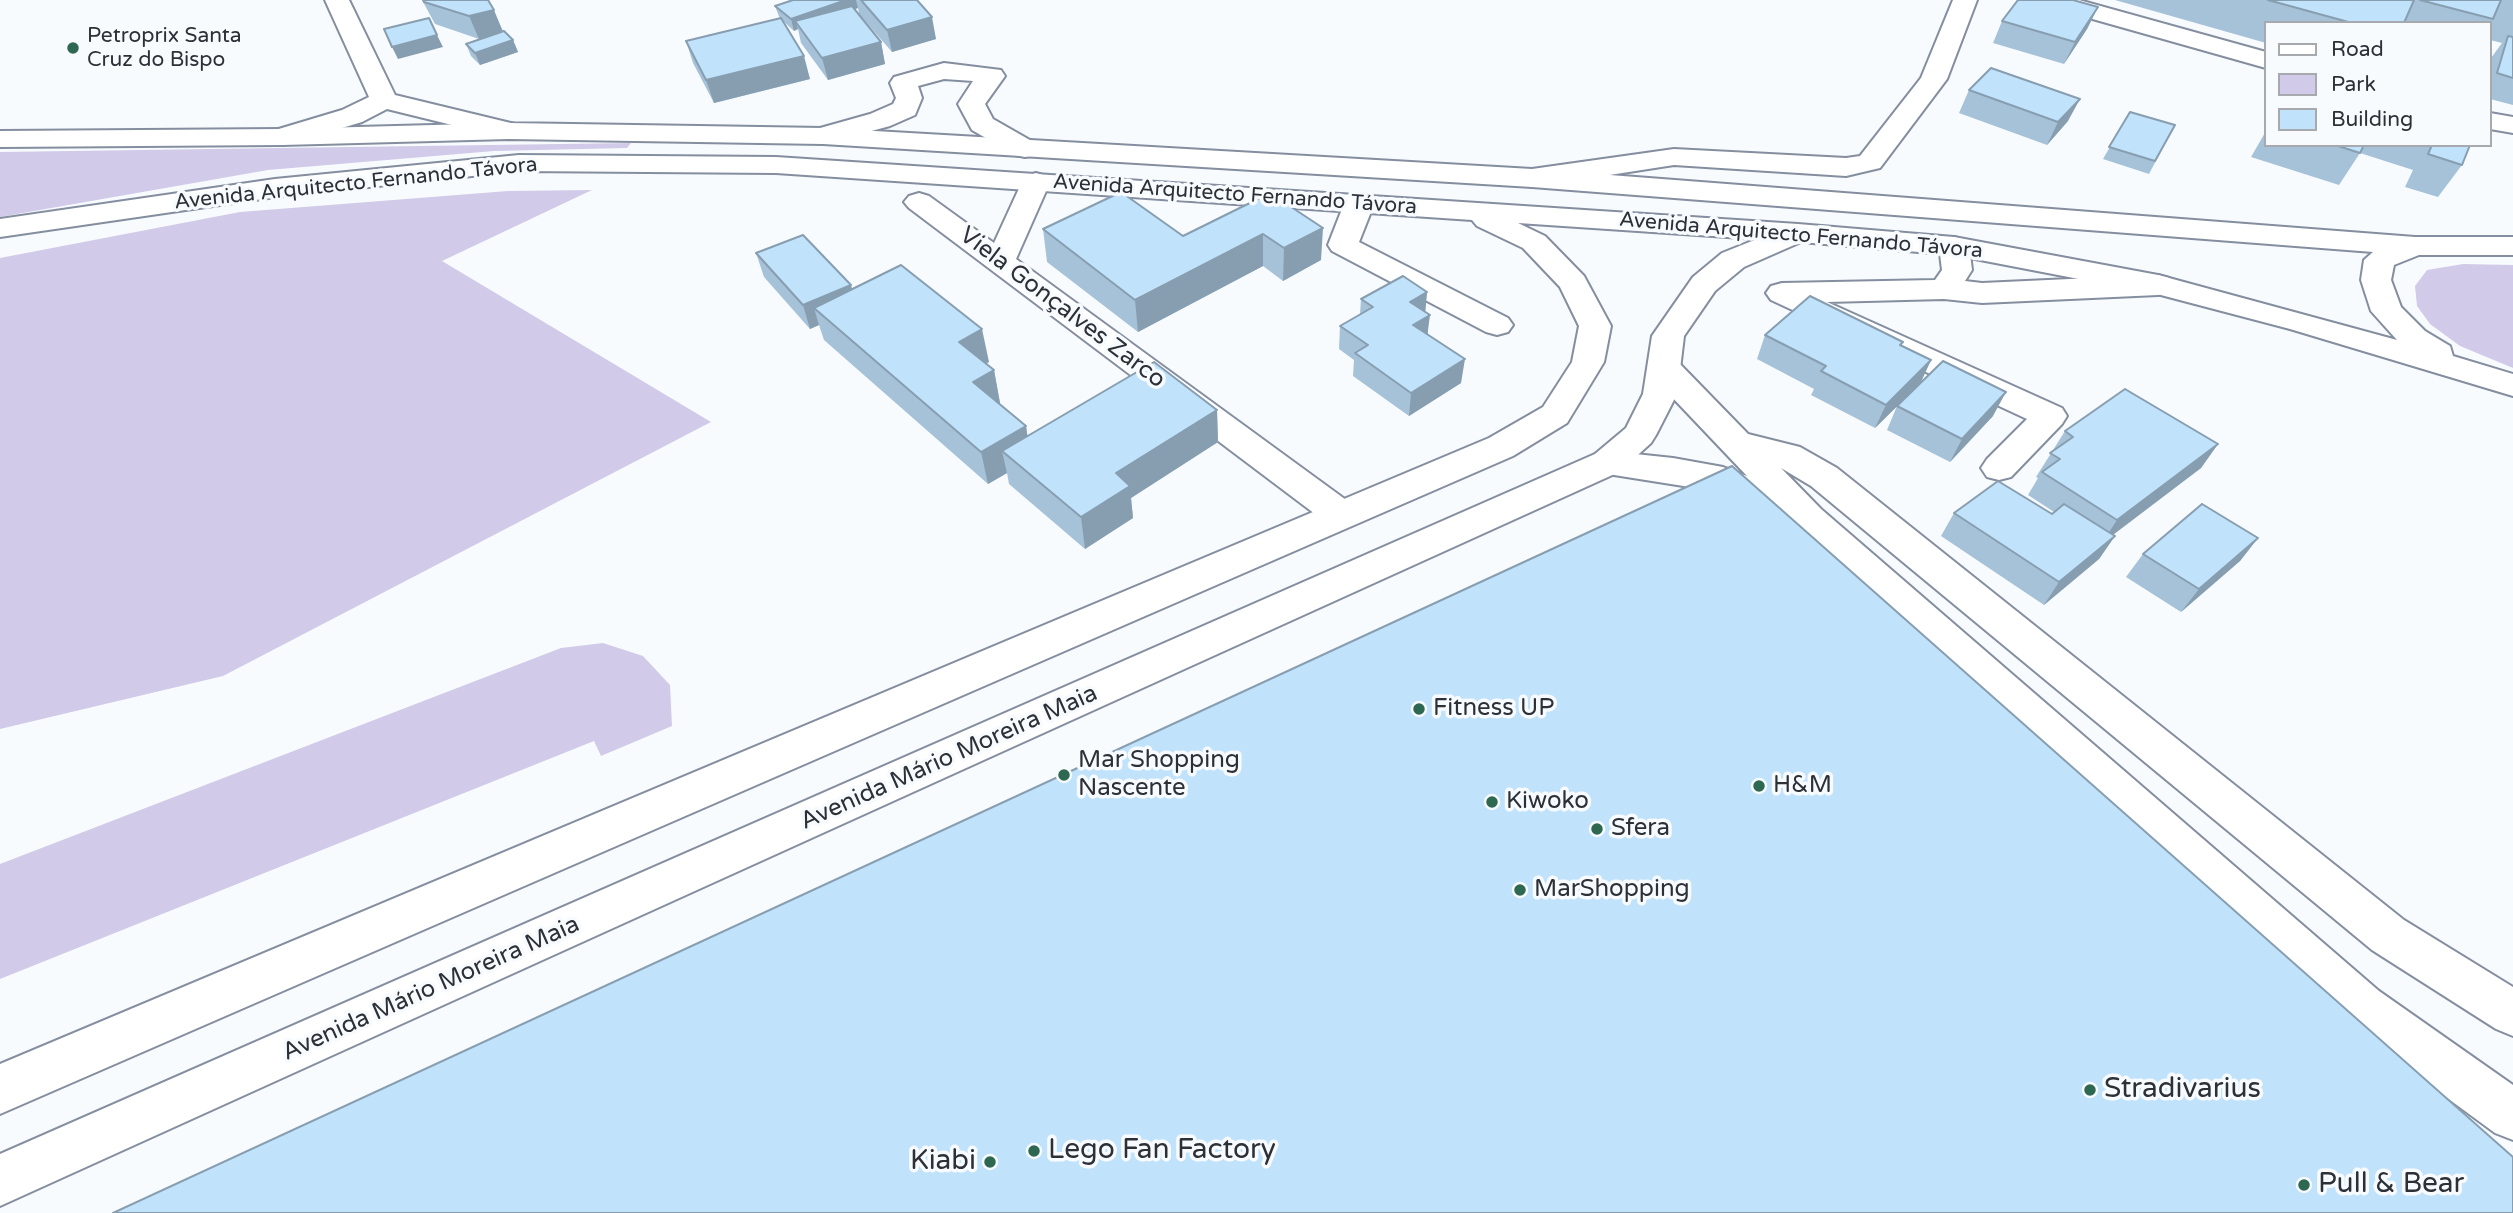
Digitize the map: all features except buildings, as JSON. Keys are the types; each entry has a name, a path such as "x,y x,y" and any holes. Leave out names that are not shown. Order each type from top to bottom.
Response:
{"main road":[{"path":"337,0 384,100"},
{"path":"1532,178 1674,157 1846,167 1870,162 1934,79 1965,0"},
{"path":"2052,0 2264,59"},
{"path":"823,136 880,120 905,109 909,98 904,83 920,76 944,71 992,76 971,104 982,124 1025,149"},
{"path":"282,137 352,116 384,100 509,131"},
{"path":"2492,121 2513,125"},
{"name":"Avenida Arquitecto Fernando Távora","path":"0,139 282,137 509,131 823,136 1532,178 2415,246 2513,246"},
{"name":"Avenida Arquitecto Fernando Távora","path":"0,228 275,188 519,163 776,165 1466,210 1954,246 2158,285 2301,322 2513,385"},
{"path":"1000,262 1036,182"},
{"name":"Viela Gonçalves Zarco","path":"919,202 1340,514"},
{"path":"1359,204 1343,244 1497,325"},
{"path":"0,1089 913,701 1340,514 1501,447 1555,415 1588,362 1595,326 1573,283 1534,242 1466,210"},
{"name":"Avenida Mário Moreira Maia","path":"0,1181 1607,463 1639,435 1660,394 1668,336 1703,284 1733,260 1798,233"},
{"path":"1944,289 1957,270 1954,246"},
{"name":"Avenida Arquitecto Fernando Távora","path":"2415,246 2379,260 2376,280 2387,312 2414,338 2459,368"},
{"path":"1999,468 2050,416 1782,293 1944,289 1982,293 2158,285"},
{"path":"1664,368 1808,518 2362,1007 2513,1115"},
{"path":"1736,443 1788,456 1824,477 2388,935 2513,1013"},
{"path":"1607,463 1673,470 1723,481 1808,518"}],"green space":[{"path":"631,143 627,148 494,151 268,170 0,217 0,152"},
{"path":"592,190 442,261 711,422 223,676 0,729 0,258 240,212 508,191"},
{"path":"2463,264 2513,265 2513,368 2460,346 2430,324 2417,306 2415,286 2427,270"},
{"path":"603,643 643,656 670,685 672,726 601,756 594,741 0,979 0,864 561,648"}],"place":[{"name":"Petroprix Santa Cruz do Bispo","path":"73,48"},
{"name":"Fitness UP","path":"1419,709"},
{"name":"Mar Shopping Nascente","path":"1064,775"},
{"name":"H&M","path":"1759,786"},
{"name":"Kiwoko","path":"1492,802"},
{"name":"Sfera","path":"1597,829"},
{"name":"MarShopping","path":"1520,890"},
{"name":"Stradivarius","path":"2090,1090"},
{"name":"Lego Fan Factory","path":"1034,1151"},
{"name":"Kiabi","path":"990,1162"},
{"name":"Pull & Bear","path":"2304,1185"}]}
